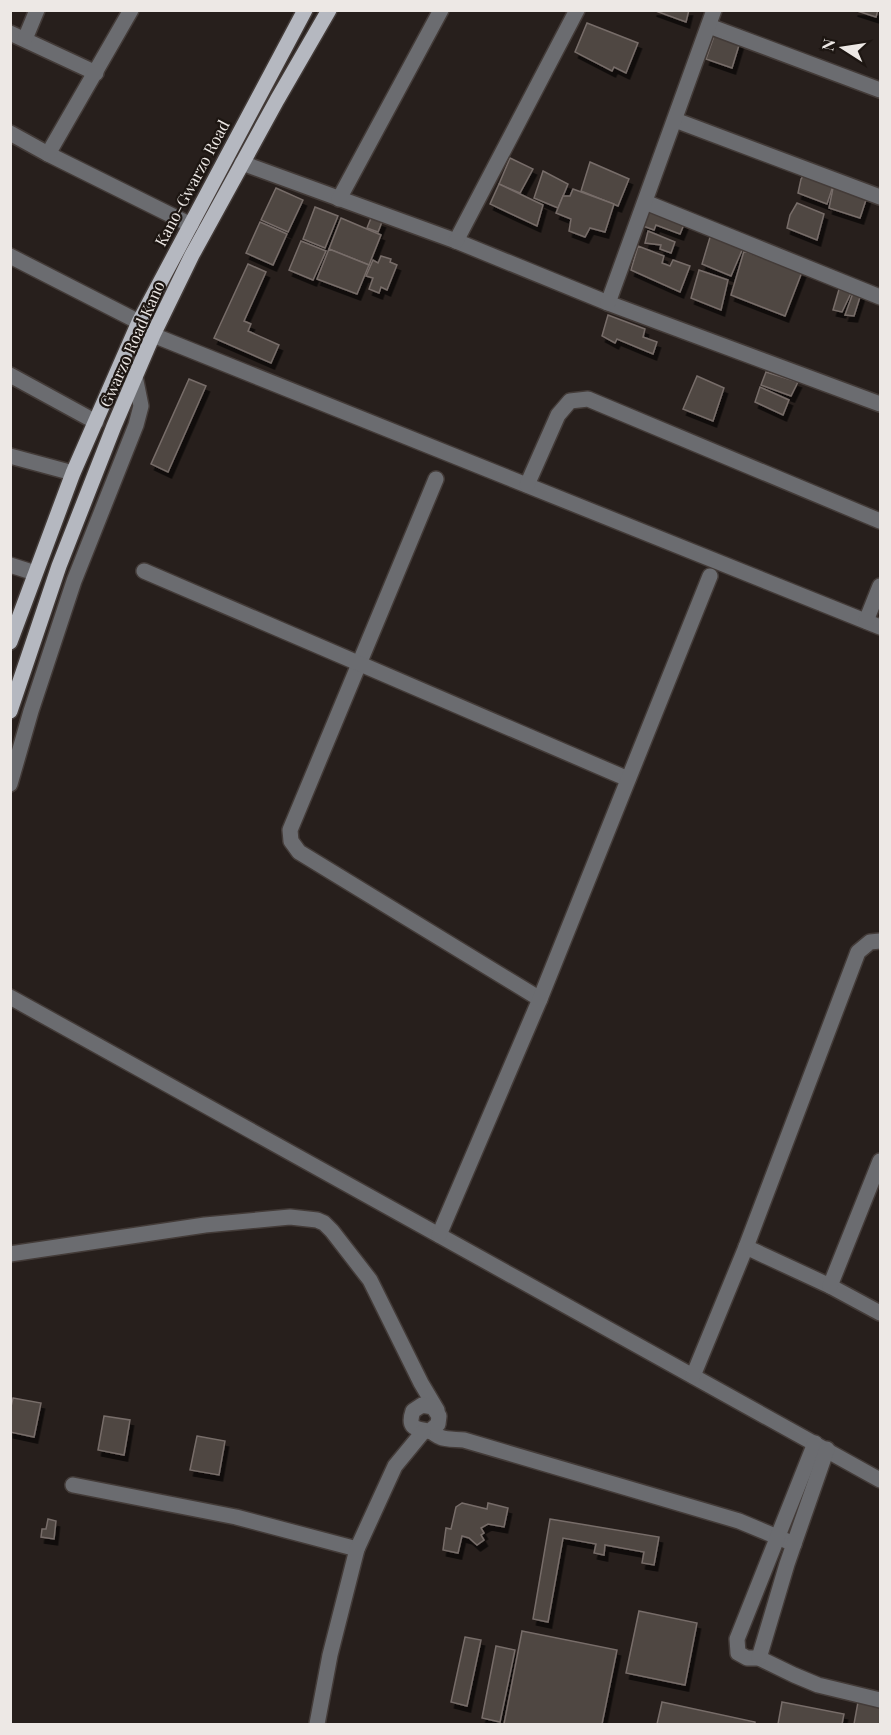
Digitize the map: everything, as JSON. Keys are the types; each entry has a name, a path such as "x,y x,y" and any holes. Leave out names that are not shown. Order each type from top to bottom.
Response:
{"main road":[{"name":"Kano-Gwarzo Road","path":"10,642 73,473 139,322 305,10"},
{"name":"Gwarzo Road Kano","path":"10,711 59,566 153,335 192,255 329,10"}],"street":[{"path":"25,39 37,10"},
{"path":"48,154 131,10"},
{"path":"339,199 441,10"},
{"path":"456,241 577,10"},
{"path":"608,303 714,10"},
{"path":"709,26 880,90"},
{"path":"10,33 96,73"},
{"path":"675,120 880,197"},
{"path":"10,133 191,225"},
{"path":"242,163 456,241 608,303 880,404"},
{"path":"645,202 880,297"},
{"path":"10,256 139,322"},
{"path":"153,335 873,624 880,586"},
{"path":"10,375 96,422"},
{"path":"10,784 31,711 74,581 136,425 141,406 135,376"},
{"path":"527,485 558,415 570,400 588,399 880,521"},
{"path":"10,456 73,473"},
{"path":"436,479 290,830 291,841 299,852 540,999"},
{"path":"10,564 35,573"},
{"path":"144,571 628,779"},
{"path":"439,1235 540,999 710,576"},
{"path":"693,1376 746,1247 858,952 870,942 880,941"},
{"path":"10,997 880,1480"},
{"path":"830,1286 880,1161"},
{"path":"10,1254 205,1226 290,1217 317,1220 332,1231 370,1280 438,1414 435,1429 426,1432 400,1458"},
{"path":"746,1247 830,1286 880,1313"},
{"path":"316,1725 330,1654 357,1549 400,1458 421,1383"},
{"path":"464,1440 428,1405 417,1407 413,1415 413,1425 426,1432 447,1439 464,1440 739,1521 794,1544"},
{"path":"821,1446 778,1536 737,1639 738,1653 747,1658 759,1658 818,1685 880,1700"},
{"path":"759,1658 821,1446"},
{"path":"73,1485 236,1517 357,1549"}],"building":[{"path":"653,10 689,10 686,22"},
{"path":"854,10 878,10 876,17"},
{"path":"587,23 638,43 626,73 614,67 612,71 575,52"},
{"path":"715,33 740,42 732,68 706,59"},
{"path":"510,158 533,169 520,193 499,184"},
{"path":"590,162 629,179 618,206 581,191"},
{"path":"543,171 568,184 558,208 534,198"},
{"path":"806,172 834,183 827,204 798,193 801,179"},
{"path":"834,183 867,197 860,218 829,208"},
{"path":"499,184 543,205 537,226 490,204"},
{"path":"276,188 303,200 288,232 261,220"},
{"path":"573,189 614,204 605,232 590,228 585,237 569,231 571,219 556,213 563,196 570,196"},
{"path":"797,203 824,214 817,240 787,228 790,215"},
{"path":"315,207 338,216 325,248 303,239"},
{"path":"650,207 685,222 680,234 656,225 654,230 643,226"},
{"path":"341,218 381,235 369,265 329,249"},
{"path":"371,218 382,222 378,232 367,228"},
{"path":"260,222 287,234 273,265 246,253"},
{"path":"648,231 675,242 671,253 660,249 661,245 645,243"},
{"path":"711,234 743,248 731,276 702,264"},
{"path":"301,241 326,251 313,280 289,270"},
{"path":"638,246 664,256 662,263 670,266 673,260 690,266 680,292 631,270"},
{"path":"329,249 369,265 357,294 317,279"},
{"path":"744,251 802,272 785,316 731,295"},
{"path":"381,256 391,259 390,262 397,265 387,290 381,287 379,293 369,289 373,278 366,276 373,260 378,263"},
{"path":"248,264 266,272 244,321 251,324 248,331 279,345 271,363 214,338"},
{"path":"699,270 728,280 721,310 691,298"},
{"path":"840,286 851,293 842,312 833,310"},
{"path":"853,293 861,294 854,316 845,315"},
{"path":"608,315 645,329 643,337 657,342 653,354 617,339 615,343 602,336"},
{"path":"766,372 798,382 791,396 761,385"},
{"path":"697,376 724,388 713,421 683,409"},
{"path":"189,379 206,386 168,472 151,464"},
{"path":"760,387 789,400 783,415 755,402"},
{"path":"13,1398 41,1403 34,1437 10,1432 10,1411"},
{"path":"104,1416 130,1420 124,1455 98,1450"},
{"path":"197,1436 225,1441 219,1475 190,1470"},
{"path":"462,1503 487,1509 488,1503 508,1508 504,1527 488,1524 481,1528 484,1540 477,1545 469,1538 462,1536 458,1553 443,1550 446,1528 451,1529 456,1507"},
{"path":"48,1519 56,1521 54,1539 41,1537 42,1529 46,1529"},
{"path":"550,1519 659,1537 654,1565 642,1563 644,1552 605,1545 604,1555 594,1553 596,1544 563,1538 548,1622 533,1619"},
{"path":"639,1611 697,1623 685,1685 626,1673"},
{"path":"522,1631 617,1650 602,1724 504,1724"},
{"path":"465,1637 481,1640 467,1706 451,1702"},
{"path":"496,1646 515,1650 500,1722 482,1718"},
{"path":"662,1702 755,1722 755,1724 657,1724"},
{"path":"782,1702 844,1714 842,1724 778,1724"},
{"path":"858,1702 880,1706 880,1724 854,1724"}]}
